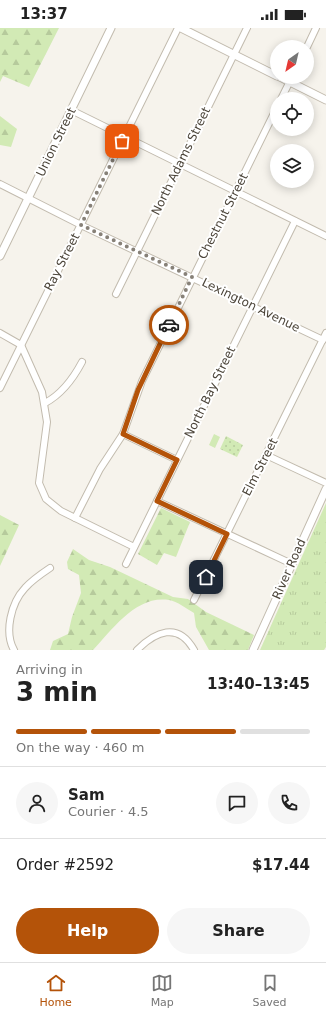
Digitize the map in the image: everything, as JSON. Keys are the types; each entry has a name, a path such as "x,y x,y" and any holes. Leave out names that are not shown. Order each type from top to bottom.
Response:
{"street":[{"name":"Union Street","path":"0,256 111,28"},
{"path":"180,28 270,73"},
{"name":"Ray Street","path":"0,388 124,137 180,28"},
{"name":"North Adams Street","path":"116,294 247,28"},
{"path":"310,40 316,28"},
{"path":"299,84 326,100"},
{"path":"71,110 326,236"},
{"name":"Chestnut Street","path":"75,518 100,469 123,434 142,381 270,121"},
{"name":"Lexington Avenue","path":"0,184 81,225 323,340"},
{"name":"North Bay Street","path":"126,564 295,221"},
{"path":"0,333 21,345 36,375 45,403 47,422 40,488 46,499 52,506 134,546"},
{"name":"Elm Street","path":"194,600 326,333"},
{"path":"45,403 56,396 68,384 82,362"},
{"path":"123,434 177,460"},
{"path":"266,455 326,483"},
{"name":"River Road","path":"253,650 326,489"},
{"path":"157,501 292,564"},
{"path":"14,650 11,644 9,628 19,598 30,583 50,568"},
{"path":"137,650 155,634 170,632 186,639 194,650"}],"green space":[{"path":"0,28 59,28 29,87 3,76 0,82"},
{"path":"0,116 17,129 11,147 0,145"},
{"path":"214,434 220,437 215,448 209,445"},
{"path":"226,436 243,445 237,457 220,449"},
{"path":"326,503 326,647 324,650 260,650"},
{"path":"161,508 190,522 176,557 164,553 157,565 138,554"},
{"path":"0,515 19,525 0,566"},
{"path":"73,549 89,560 110,567 173,597 188,599 206,612 254,635 248,650 209,650 196,627 194,613 179,603 169,600 157,600 146,603 126,615 93,650 50,650 53,641 68,634 72,617 81,593 79,575 68,569 67,562"}],"way so far":[{"path":"122,141 81,225 192,277 169,325"}],"route":[{"path":"169,325 138,390 123,434 177,460 157,501 227,534 206,577"}]}
